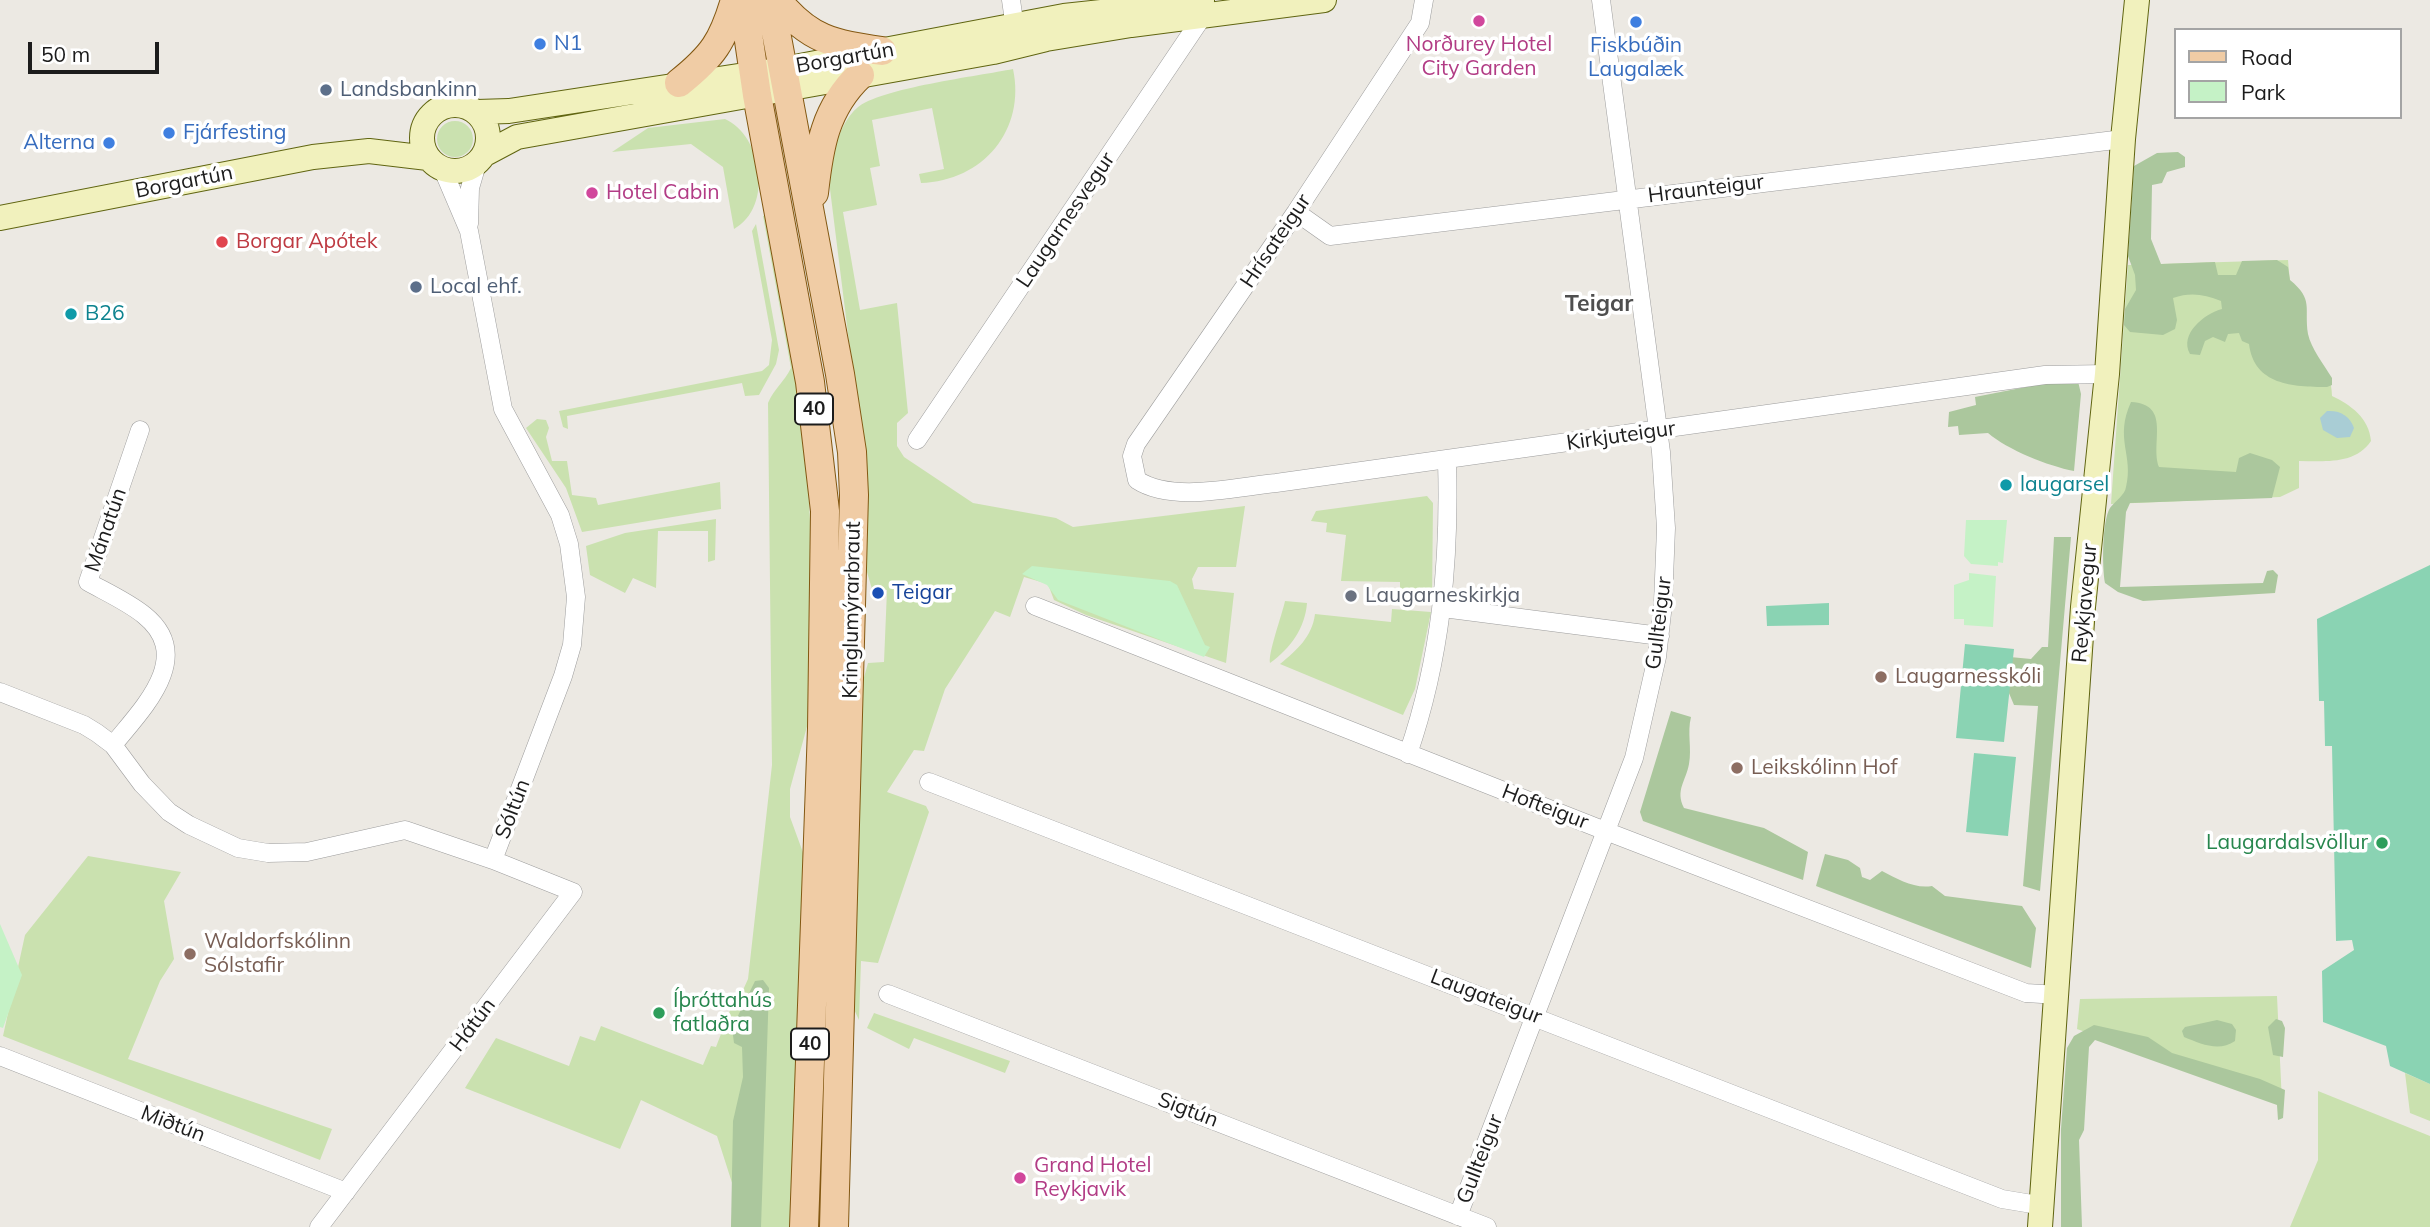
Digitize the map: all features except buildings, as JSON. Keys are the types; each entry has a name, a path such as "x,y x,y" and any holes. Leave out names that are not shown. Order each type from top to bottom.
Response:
{"main road":[{"path":"680,83 716,49 736,0"},
{"name":"Kringlumýrarbraut","path":"743,0 810,220 852,452 854,548 834,1227"},
{"name":"Kringlumýrarbraut","path":"770,0 770,84 825,511 823,674 804,1227"},
{"path":"777,0 793,20 819,38 841,45 882,51"},
{"path":"810,220 816,175 833,106 860,75"},
{"path":"770,84 814,326 840,374"}],"street":[{"path":"1011,0 1016,36"},
{"name":"Borgartún","path":"0,218 272,164 369,150 425,125 434,113 451,105 460,105 477,112 509,111 680,83 770,84 860,75 1156,4 1212,5 1324,0"},
{"name":"Hrísateigur","path":"1138,480 1132,456 1136,444 1296,212 1420,23 1424,0"},
{"name":"Gullteigur","path":"1458,1216 1608,832 1645,719 1660,635 1666,528 1658,430 1601,0"},
{"name":"Reykjavegur","path":"2044,1220 2084,607 2107,374 2123,139 2137,0"},
{"name":"Laugarnesvegur","path":"917,440 1212,5"},
{"name":"Borgartún","path":"369,150 461,171 517,137 770,84 882,51 1016,36"},
{"path":"477,112 488,132 481,159"},
{"path":"425,125 422,142 436,164"},
{"name":"Hraunteigur","path":"1296,212 1331,236 2123,139"},
{"name":"Sóltún","path":"0,692 84,725 113,745 142,784 169,812 238,848 268,853 307,852 405,830 493,860 563,676 572,645 576,597 569,544 560,515 503,409 469,231 470,188 481,159"},
{"name":"Sóltún","path":"436,164 469,231"},
{"name":"Kirkjuteigur","path":"1138,480 1153,490 1178,492 1447,461 2063,373 2107,374"},
{"name":"Mánatún","path":"113,745 162,680 166,660 159,633 147,617 88,582 140,430"},
{"path":"1408,754 1425,706 1443,608 1447,564 1447,461"},
{"name":"Hofteigur","path":"1035,606 1408,754 2026,993 2058,995"},
{"path":"1443,608 1660,635"},
{"name":"Laugateigur","path":"929,782 2002,1199 2044,1220"},
{"name":"Hátún","path":"319,1227 573,892 493,860"},
{"name":"Sigtún","path":"888,994 1487,1227"},
{"name":"Miðtún","path":"0,1056 346,1192"}],"green space":[{"path":"1013,69 1013,112 1006,131 995,148 981,162 963,173 943,180 921,183 919,174 944,169 932,108 872,120 880,166 870,168 877,205 843,212 860,310 897,303 908,413 897,423 897,446 904,457 973,503 1056,518 1073,527 1245,506 1236,567 1198,567 1192,579 1194,589 1234,593 1226,663 1086,615 1054,600 1048,584 1024,577 1010,617 995,611 945,689 924,751 914,750 887,792 926,806 929,812 878,963 861,961 859,1020 851,1003 861,688 868,663 884,662 887,590 872,589 864,562 865,470 827,165 847,120 857,108 869,101 908,89"},
{"path":"725,119 738,127 748,140 755,155 758,172 755,205 747,219 734,229 723,167 691,144 612,152 648,128"},
{"path":"455,121 468,126 473,139 468,152 455,157 442,152 437,139 442,126"},
{"path":"2178,152 2185,157 2185,167 2167,172 2162,183 2152,185 2151,239 2161,264 2215,262 2218,275 2236,275 2242,261 2277,260 2288,267 2290,280 2298,287 2307,304 2308,334 2332,378 2332,385 2301,386 2267,376 2252,358 2249,344 2242,341 2239,333 2228,334 2225,342 2213,337 2205,341 2200,355 2190,354 2188,339 2195,326 2208,315 2222,309 2221,301 2209,297 2191,294 2173,298 2177,320 2175,329 2163,335 2130,332 2124,325 2125,309 2136,290 2135,275 2128,256 2134,166 2157,153"},
{"path":"772,212 804,414 814,591 812,708 790,789 790,817 805,858 793,1227 731,1227 734,1189 717,1136 641,1100 620,1149 465,1088 496,1038 569,1066 580,1036 595,1041 601,1026 703,1065 711,1046 716,1047 735,997 739,999 748,979 772,765 768,403 791,368 763,216"},
{"path":"756,224 779,350 776,364 759,395 745,396 742,383 567,416 568,429 563,427 559,411 762,371 769,365 772,340 752,231"},
{"path":"2288,260 2294,309 2302,334 2328,375 2332,396 2358,413 2367,426 2371,441 2364,449 2348,458 2299,461 2299,488 2280,497 2111,504 2128,265"},
{"path":"2077,377 2081,394 2074,471 2029,457 1988,433 1959,435 1958,426 1948,427 1949,412 1976,405 1975,397"},
{"path":"2131,402 2144,404 2156,417 2159,467 2236,472 2239,458 2250,453 2272,460 2280,467 2272,498 2130,503 2126,512 2120,587 2263,583 2267,571 2273,570 2278,575 2275,593 2143,601 2118,592 2105,583 2105,523 2110,508 2126,487 2128,465 2124,426"},
{"path":"537,419 546,420 549,428 546,437 552,461 567,461 572,495 596,498 598,505 720,482 721,509 582,532 566,488 526,428"},
{"path":"1427,496 1433,503 1432,601 1400,597 1400,582 1341,581 1346,535 1326,532 1327,523 1311,521 1316,511"},
{"path":"716,519 715,560 708,562 708,531 658,531 656,588 633,578 625,593 590,575 586,546 625,533"},
{"path":"1966,520 2007,520 2003,563 1998,562 1998,566 1971,564 1964,556"},
{"path":"2054,537 2071,537 2040,891 2023,886 2038,706 2014,705 2006,686 2010,657 2031,659 2042,647 2048,647"},
{"name":"Laugardalsvöllur","path":"2430,565 2430,1084 2390,1066 2386,1046 2323,1022 2322,971 2354,950 2352,940 2336,941 2332,746 2325,746 2324,701 2319,701 2317,619"},
{"path":"1032,566 1170,581 1177,585 1205,645 1210,647 1204,657 1058,600 1047,585 1022,574"},
{"path":"1969,573 1996,576 1993,627 1964,625 1964,619 1954,619 1954,585 1969,580"},
{"path":"1285,601 1307,603 1306,612 1296,637 1270,663 1273,643"},
{"path":"1829,603 1829,625 1767,626 1766,606"},
{"path":"1392,609 1431,612 1415,689 1403,715 1280,664 1307,636 1315,614 1391,622"},
{"path":"1965,644 2014,649 2004,742 1956,738"},
{"path":"1671,711 1691,717 1689,764 1681,791 1684,808 1764,828 1808,852 1803,880 1643,821 1640,812"},
{"path":"1974,753 2016,757 2008,836 1966,832"},
{"path":"1825,854 1848,860 1860,868 1862,877 1870,880 1882,871 1912,885 1932,886 1945,896 2022,906 2036,928 2031,968 1816,886"},
{"path":"88,856 181,872 164,901 174,959 160,981 128,1059 332,1129 320,1160 3,1036 25,935"},
{"path":"0,924 22,975 3,1028 0,1027"},
{"path":"763,980 769,988 761,1227 731,1227 733,1121 743,1077 742,1047 734,1043 732,1028 755,981"},
{"path":"2277,996 2282,1103 2077,1029 2080,999"},
{"path":"874,1013 1010,1061 1005,1073 914,1038 909,1049 867,1028"},
{"path":"2276,1019 2282,1021 2285,1028 2283,1057 2273,1055 2268,1027"},
{"path":"2217,1020 2232,1024 2236,1030 2235,1041 2216,1046 2184,1037 2182,1031 2185,1027"},
{"path":"2094,1025 2148,1037 2172,1053 2260,1079 2285,1090 2283,1118 2278,1120 2277,1105 2095,1040 2089,1047 2084,1130 2079,1140 2082,1227 2061,1227 2061,1129 2067,1048 2074,1036"},
{"path":"2405,1073 2430,1084 2430,1121 2410,1113"},
{"path":"2318,1091 2430,1136 2430,1227 2290,1227 2318,1160"}],"water":[{"path":"2327,411 2340,413 2350,420 2354,428 2350,437 2337,438 2323,430 2320,418"}],"place":[{"name":"Norðurey Hotel City Garden","path":"1479,21"},
{"name":"Fiskbúðin Laugalæk","path":"1636,22"},
{"name":"N1","path":"540,44"},
{"name":"Landsbankinn","path":"326,90"},
{"name":"Fjárfesting","path":"169,133"},
{"name":"Alterna","path":"109,143"},
{"name":"Hotel Cabin","path":"592,193"},
{"name":"Borgar Apótek","path":"222,242"},
{"name":"Local ehf.","path":"416,287"},
{"name":"B26","path":"71,314"},
{"name":"laugarsel","path":"2006,485"},
{"name":"Teigar","path":"878,593"},
{"name":"Laugarneskirkja","path":"1351,596"},
{"name":"Laugarnesskóli","path":"1881,677"},
{"name":"Leikskólinn Hof","path":"1737,768"},
{"name":"Laugardalsvöllur","path":"2382,843"},
{"name":"Waldorfskólinn Sólstafir","path":"190,954"},
{"name":"Íþróttahús fatlaðra","path":"659,1013"},
{"name":"Grand Hotel Reykjavik","path":"1020,1178"}],"district":[{"name":"Teigar","path":"1599,304"}]}
